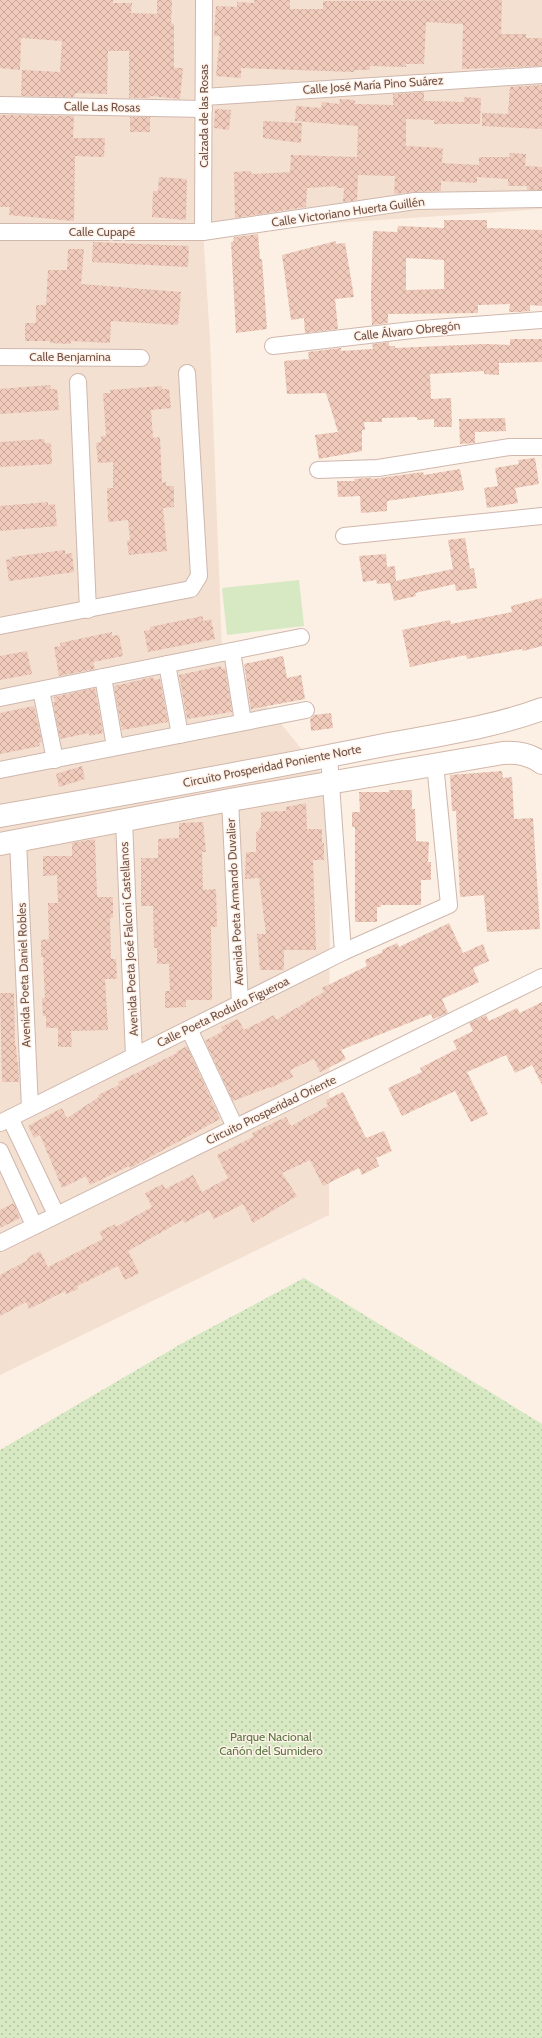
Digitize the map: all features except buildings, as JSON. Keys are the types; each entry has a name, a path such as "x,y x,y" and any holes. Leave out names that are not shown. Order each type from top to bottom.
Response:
{"street":[{"name":"Calzada de las Rosas","path":"203,232 204,0"},
{"name":"Calle José María Pino Suárez","path":"204,103 542,75"},
{"name":"Calle Las Rosas","path":"0,105 204,103"},
{"name":"Calle Victoriano Huerta Guillén","path":"203,232 415,201 542,198"},
{"name":"Calle Cupapé","path":"0,232 203,232"},
{"name":"Calle Álvaro Obregón","path":"273,346 421,329 542,320"},
{"name":"Calle Benjamina","path":"0,357 141,358"},
{"path":"0,626 191,589 199,576 187,373"},
{"path":"78,382 88,610"},
{"path":"318,470 378,468 510,447 542,447"},
{"path":"344,536 542,516"},
{"path":"0,698 301,636"},
{"path":"232,651 243,722"},
{"path":"167,664 180,735"},
{"path":"103,677 115,747"},
{"path":"41,690 55,760"},
{"name":"Circuito Prosperidad Poniente Norte","path":"0,816 329,756 436,734 484,727 509,721 542,709"},
{"path":"0,770 306,710"},
{"path":"9,843 230,800 331,784 435,764 517,752 533,756 542,763"},
{"path":"329,756 343,952"},
{"name":"Calle Poeta Rodulfo Figueroa","path":"5,1120 343,952 449,905 435,764"},
{"name":"Avenida Poeta Armando Duvalier","path":"230,800 240,1004"},
{"name":"Avenida Poeta José Falconi Castellanos","path":"124,821 134,1056"},
{"name":"Avenida Poeta Daniel Robles","path":"9,843 30,1108"},
{"name":"Circuito Prosperidad Oriente","path":"0,1243 56,1214 542,977"},
{"path":"188,1029 235,1127"},
{"path":"5,1120 56,1214"},
{"path":"0,1151 34,1225"}],"shaded area":[{"path":"0,0 542,0 542,209 203,232 210,339 222,651 330,784 329,1215 0,1375"}],"green space":[{"path":"299,580 304,626 227,635 222,588"},
{"name":"Parque Nacional Cañón del Sumidero","path":"304,1278 542,1424 542,2038 0,2038 0,1450 186,1341"}]}
